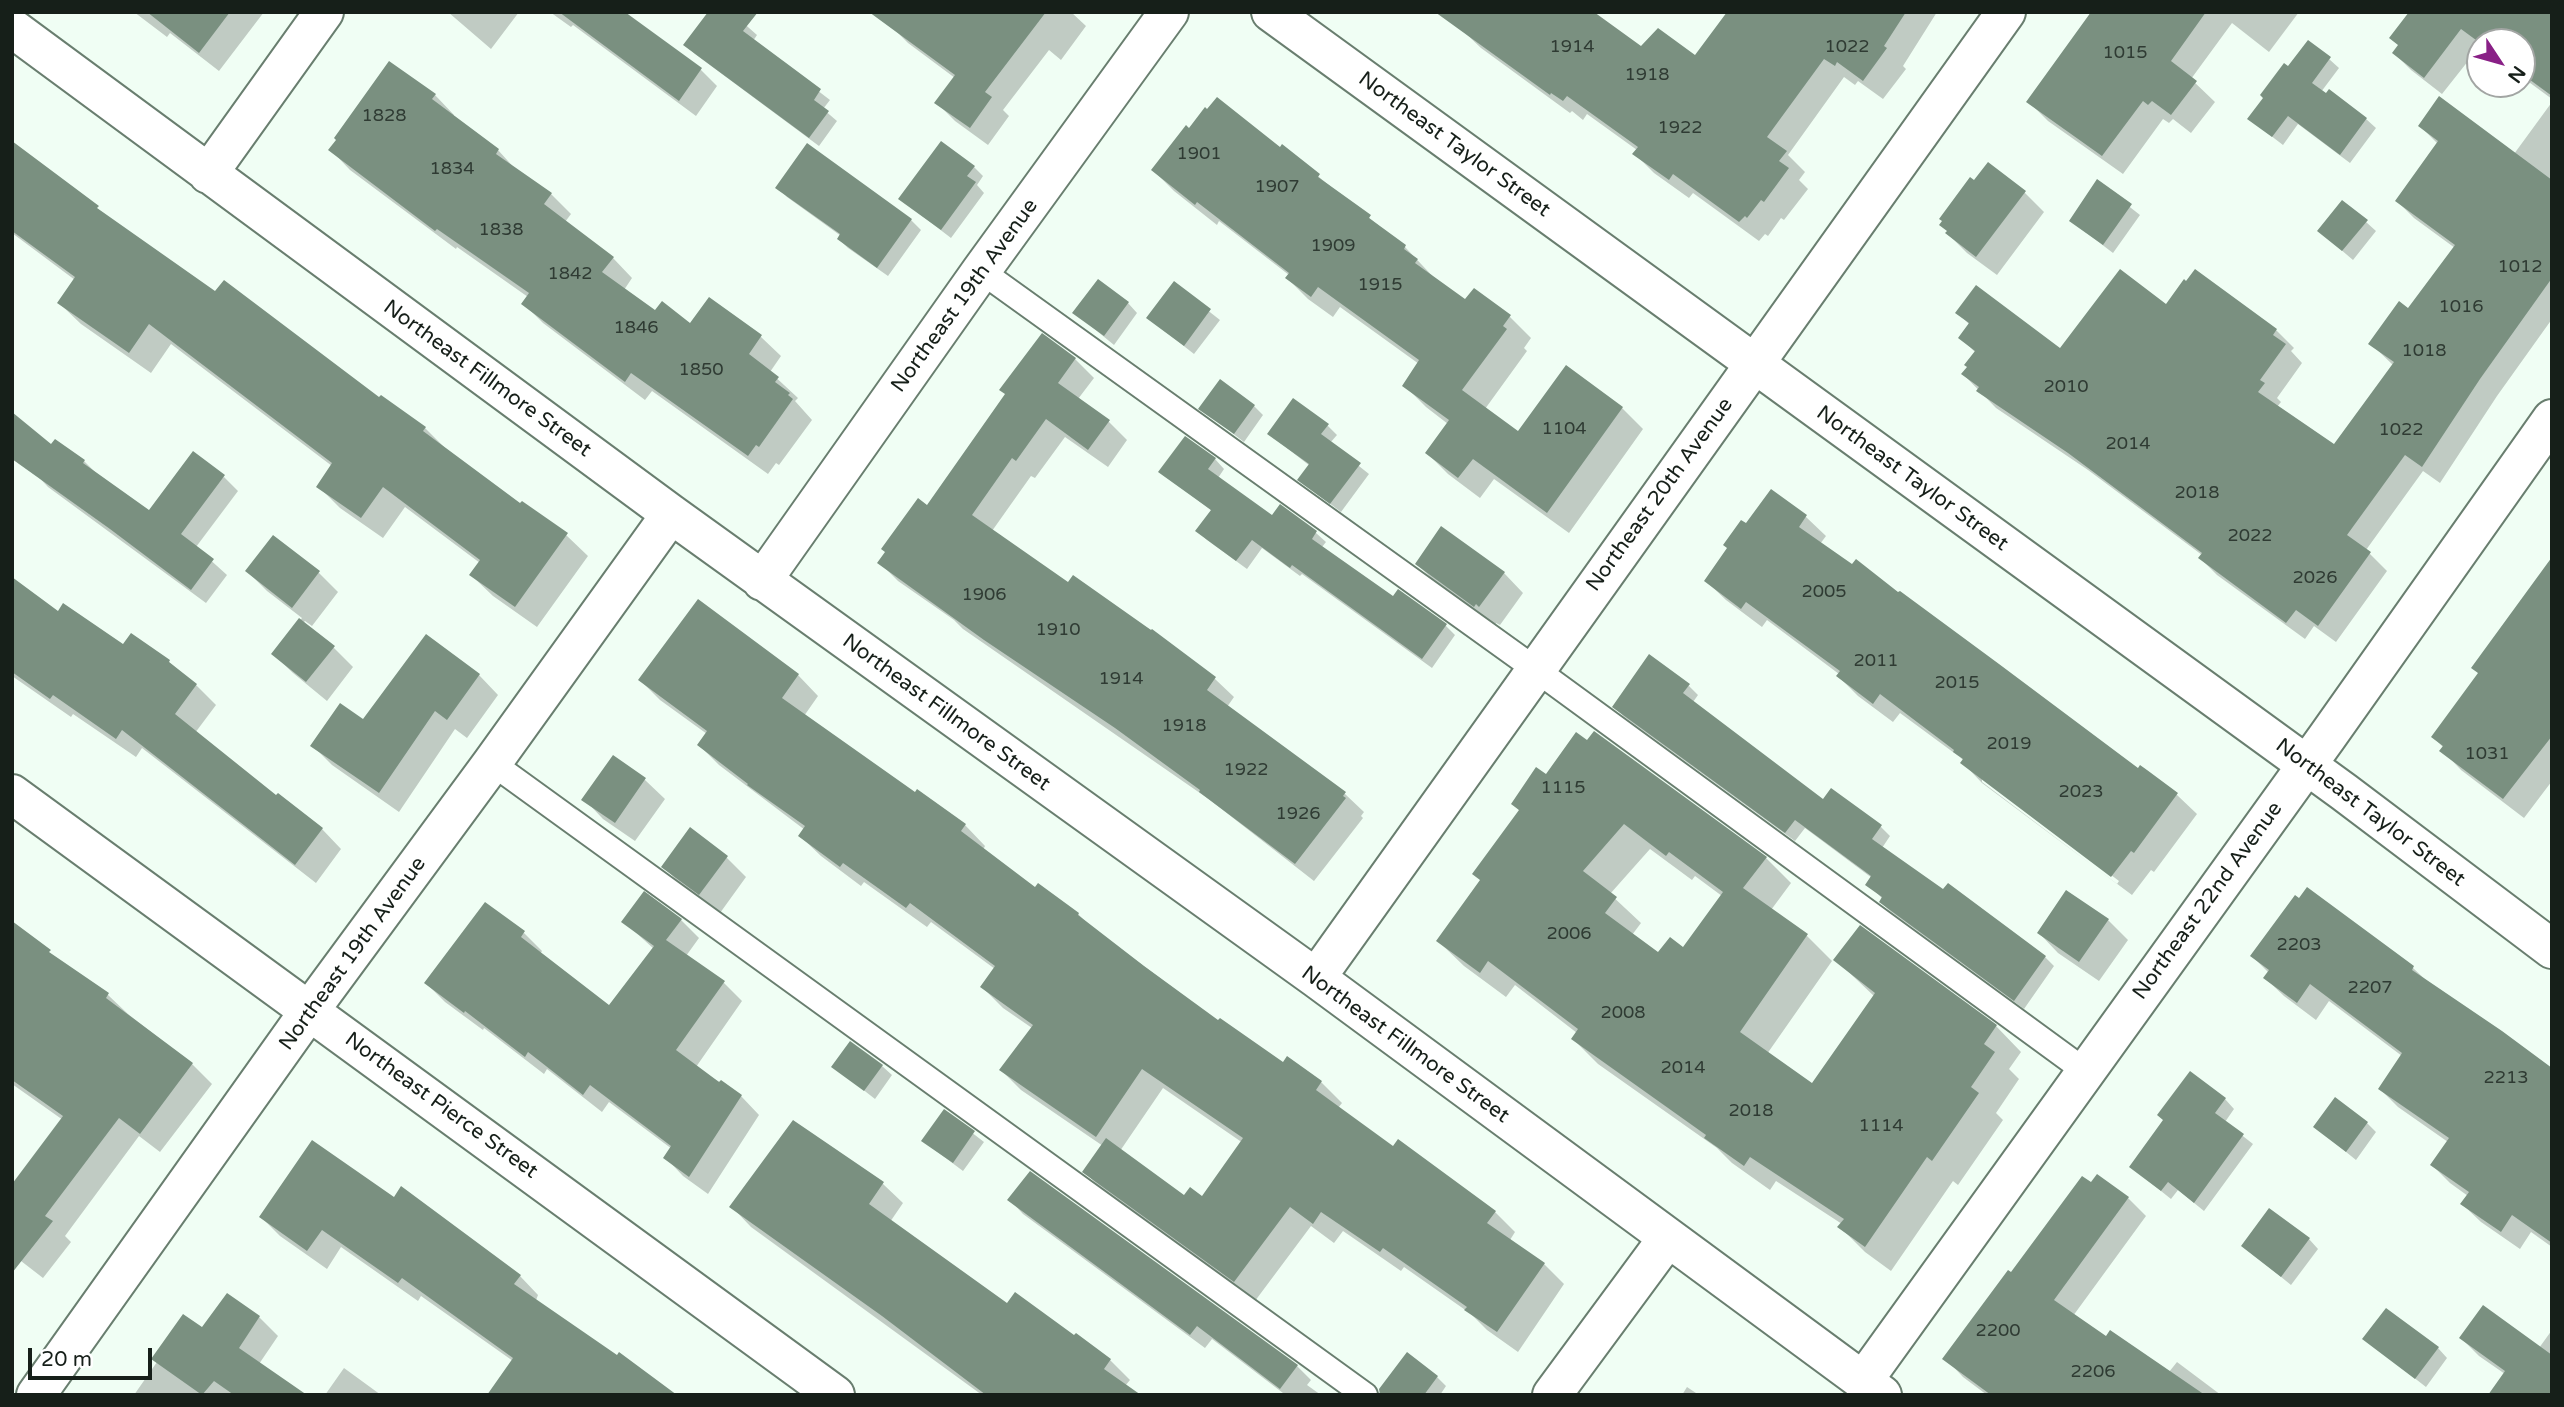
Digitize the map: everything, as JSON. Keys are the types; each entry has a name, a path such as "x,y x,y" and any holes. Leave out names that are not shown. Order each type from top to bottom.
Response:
{"street":[{"path":"208,174 324,12"},
{"name":"Northeast 19th Avenue","path":"762,581 981,271 1169,12"},
{"name":"Northeast Taylor Street","path":"1271,12 2306,765 2552,948"},
{"name":"Northeast 20th Avenue","path":"1315,978 2006,12"},
{"name":"Northeast Fillmore Street","path":"12,28 762,581 1315,978 1872,1388"},
{"name":"Northeast 22nd Avenue","path":"1872,1388 2085,1071 2552,419"},
{"name":"Northeast 19th Avenue","path":"36,1395 310,1010 492,764 671,514"},
{"name":"Northeast Pierce Street","path":"12,794 835,1395"},
{"path":"1552,1395 1667,1239"}],"lane":[{"path":"981,271 1535,669 2085,1071"},
{"path":"492,764 1365,1395"}],"building":[{"path":"147,12 230,12 199,53"},
{"path":"559,12 625,12 702,68 679,101"},
{"path":"708,12 758,12 743,31 821,89 814,100 829,111 809,138 683,45"},
{"path":"869,12 1046,12 985,92 992,97 970,128 934,103 955,75"},
{"path":"1435,12 1594,12 1641,46 1658,28 1695,55 1727,12 1906,12 1884,46 1887,48 1863,81 1837,62 1835,66 1824,59 1767,137 1787,151 1779,161 1789,168 1764,202 1761,200 1747,218 1745,216 1739,222 1673,174 1669,180 1632,154 1638,147 1567,96 1563,101 1551,93 1550,95"},
{"path":"2091,12 2206,12 2171,61 2197,81 2171,115 2152,101 2148,105 2143,101 2102,156 2026,102"},
{"path":"2409,12 2552,12 2552,96 2536,84 2536,28 2466,28 2466,33 2461,29 2424,78 2392,53 2398,45 2389,38"},
{"path":"2308,40 2331,57 2312,83 2326,93 2329,89 2367,118 2340,155 2288,116 2272,137 2247,119 2263,98 2260,95 2284,63 2288,66"},
{"path":"389,61 436,94 432,99 499,149 496,154 552,193 544,204 614,257 602,272 655,310 662,301 690,323 709,297 762,335 749,354 779,377 775,382 790,393 788,395 793,399 759,447 756,445 748,456 631,373 625,382 521,304 529,293 437,229 435,231 328,150"},
{"path":"2439,96 2552,180 2552,278 2422,467 2405,455 2347,535 2371,552 2318,626 2296,610 2286,623 2198,558 2202,553 2068,453 1976,391 1979,387 1961,374 1967,367 1964,365 1975,351 1958,338 1969,323 1955,313 1976,285 2060,348 2120,269 2166,304 2195,269 2277,329 2273,335 2286,344 2260,380 2265,383 2258,392 2334,444 2394,362 2368,344 2399,301 2408,308 2455,245 2395,201 2438,141 2418,126"},
{"path":"1217,97 1280,147 1282,144 1320,174 1318,177 1371,215 1369,218 1406,245 1404,249 1418,259 1415,263 1465,299 1474,288 1511,315 1503,326 1507,329 1462,390 1518,431 1566,365 1623,407 1547,513 1473,459 1458,478 1425,453 1449,420 1402,386 1419,360 1318,287 1311,297 1285,278 1289,273 1151,170 1186,125 1189,128 1205,107 1207,109"},
{"path":"12,141 99,206 97,208 215,291 224,280 379,397 381,395 426,427 423,431 520,503 522,501 568,533 515,607 469,575 480,560 383,487 361,518 316,487 332,463 149,324 129,353 57,303 75,277 12,231"},
{"path":"941,141 975,166 967,176 976,182 941,230 898,199"},
{"path":"807,143 912,219 877,268 837,239 840,234 775,188"},
{"path":"1988,162 2026,191 1976,257 1945,233 1947,231 1939,225 1942,221 1939,219 1970,177 1974,180"},
{"path":"2097,179 2132,204 2103,245 2069,221"},
{"path":"2342,200 2368,220 2342,251 2317,231"},
{"path":"1098,279 1129,302 1104,336 1072,313"},
{"path":"1174,281 1211,309 1184,346 1146,318"},
{"path":"1042,333 1076,358 1058,383 1110,420 1088,450 1046,419 1016,461 1012,458 972,515 1068,582 1073,575 1152,629 1216,677 1207,690 1346,792 1343,796 1346,798 1295,864 1115,728 984,640 877,563 885,552 881,549 918,498 927,505 1005,394 999,390"},
{"path":"1220,379 1255,405 1234,434 1198,409"},
{"path":"1293,398 1329,424 1321,434 1361,463 1330,504 1297,480 1309,464 1267,434"},
{"path":"12,412 51,444 55,439 85,460 83,463 149,510 193,451 225,475 181,534 214,559 191,590 12,459"},
{"path":"1185,436 1216,458 1208,469 1272,515 1280,504 1317,531 1312,539 1393,596 1398,589 1447,624 1422,659 1292,565 1290,568 1252,540 1236,561 1195,531 1211,510 1158,472"},
{"path":"1771,489 1807,515 1799,527 1852,564 1856,559 2138,768 2140,765 2178,793 2134,853 2131,851 2111,877 1960,763 1963,759 1953,752 1954,750 1880,694 1873,704 1836,676 1840,671 1746,602 1741,609 1704,581 1727,548 1723,545 1741,520 1746,523"},
{"path":"1441,526 1505,572 1479,607 1476,604 1474,607 1415,564"},
{"path":"273,535 320,571 292,608 245,571"},
{"path":"2552,557 2552,736 2503,799 2439,751 2443,746 2431,737 2478,673 2471,668"},
{"path":"12,577 58,611 63,603 123,644 131,633 170,660 169,662 197,684 175,714 276,795 278,793 323,828 295,865 122,730 116,739 53,695 50,699 12,672"},
{"path":"698,599 799,674 782,698 915,792 917,789 966,824 961,831 1035,887 1038,883 1079,913 1078,915 1144,966 1218,1020 1220,1018 1283,1062 1287,1056 1322,1081 1316,1090 1393,1146 1398,1139 1496,1211 1487,1223 1545,1263 1497,1332 1464,1310 1467,1307 1383,1248 1380,1252 1321,1212 1313,1224 1290,1207 1234,1282 1082,1172 1106,1138 1184,1195 1190,1187 1202,1196 1243,1138 1142,1069 1096,1137 999,1070 1033,1025 980,987 995,966 910,903 906,908 843,863 840,867 798,836 805,826 697,745 707,731 638,680"},
{"path":"299,618 335,646 306,682 271,654"},
{"path":"426,634 480,674 447,720 435,711 379,793 310,746 340,703 363,719"},
{"path":"1649,654 1690,684 1683,693 1823,799 1831,788 1882,825 1872,839 1943,889 1948,883 2046,956 2014,1001 1879,902 1882,897 1865,885 1871,876 1795,820 1785,833 1612,707"},
{"path":"1594,731 1767,857 1743,888 1808,934 1740,1032 1812,1083 1875,993 1833,960 1860,925 1997,1025 1984,1044 1995,1052 1971,1087 1979,1093 1932,1161 1927,1157 1865,1247 1837,1227 1844,1219 1750,1157 1744,1166 1704,1138 1706,1135 1571,1039 1578,1029 1488,961 1480,973 1436,941 1480,880 1472,874 1519,810 1511,804 1536,767 1546,774 1576,732 1587,740","holes":["1624,824 1666,856 1669,852 1723,892 1683,947 1670,937 1658,952 1605,913 1617,897 1583,871"]},
{"path":"613,755 646,778 615,823 581,800"},
{"path":"690,827 728,856 699,895 661,867"},
{"path":"2307,887 2414,966 2412,970 2552,1068 2552,1243 2512,1215 2501,1232 2460,1204 2469,1192 2430,1165 2449,1138 2378,1089 2402,1053 2310,984 2297,1003 2263,978 2269,970 2250,956 2295,895 2299,898"},
{"path":"2066,890 2109,919 2079,962 2037,933"},
{"path":"644,891 682,919 666,940 725,981 676,1050 719,1082 721,1080 742,1095 689,1177 663,1158 671,1146 590,1085 583,1095 528,1052 525,1057 424,983 485,902 525,931 521,937 609,1005 654,946 621,922"},
{"path":"12,921 51,950 49,952 109,993 106,998 193,1063 140,1134 119,1118 45,1216 53,1221 12,1273 12,1184 63,1116 12,1080"},
{"path":"850,1041 883,1065 864,1091 831,1067"},
{"path":"2190,1071 2226,1098 2215,1113 2244,1134 2194,1203 2168,1182 2161,1191 2129,1167 2163,1120 2157,1115"},
{"path":"2335,1097 2368,1122 2346,1152 2313,1127"},
{"path":"944,1109 975,1131 953,1163 921,1141"},
{"path":"793,1120 884,1182 869,1204 1007,1303 1015,1292 1074,1335 1076,1333 1111,1359 1104,1369 1141,1395 986,1395 882,1316 729,1207"},
{"path":"312,1140 394,1197 401,1186 521,1275 514,1284 617,1355 619,1352 677,1395 487,1395 513,1358 402,1278 398,1283 322,1230 307,1251 259,1217"},
{"path":"1030,1171 1298,1365 1280,1389 1197,1326 1190,1335 1007,1200"},
{"path":"2097,1174 2129,1197 2054,1300 2106,1336 2110,1330 2205,1395 1991,1395 1942,1359 2082,1176 2091,1182"},
{"path":"2269,1208 2310,1238 2281,1277 2241,1246"},
{"path":"227,1293 260,1316 239,1348 307,1395 234,1395 214,1381 202,1395 151,1359 183,1314 202,1327"},
{"path":"2483,1305 2552,1355 2552,1395 2488,1395 2505,1371 2459,1338"},
{"path":"2386,1308 2439,1347 2415,1379 2362,1339"},
{"path":"1407,1352 1438,1376 1424,1395 1380,1395 1379,1389"}]}
